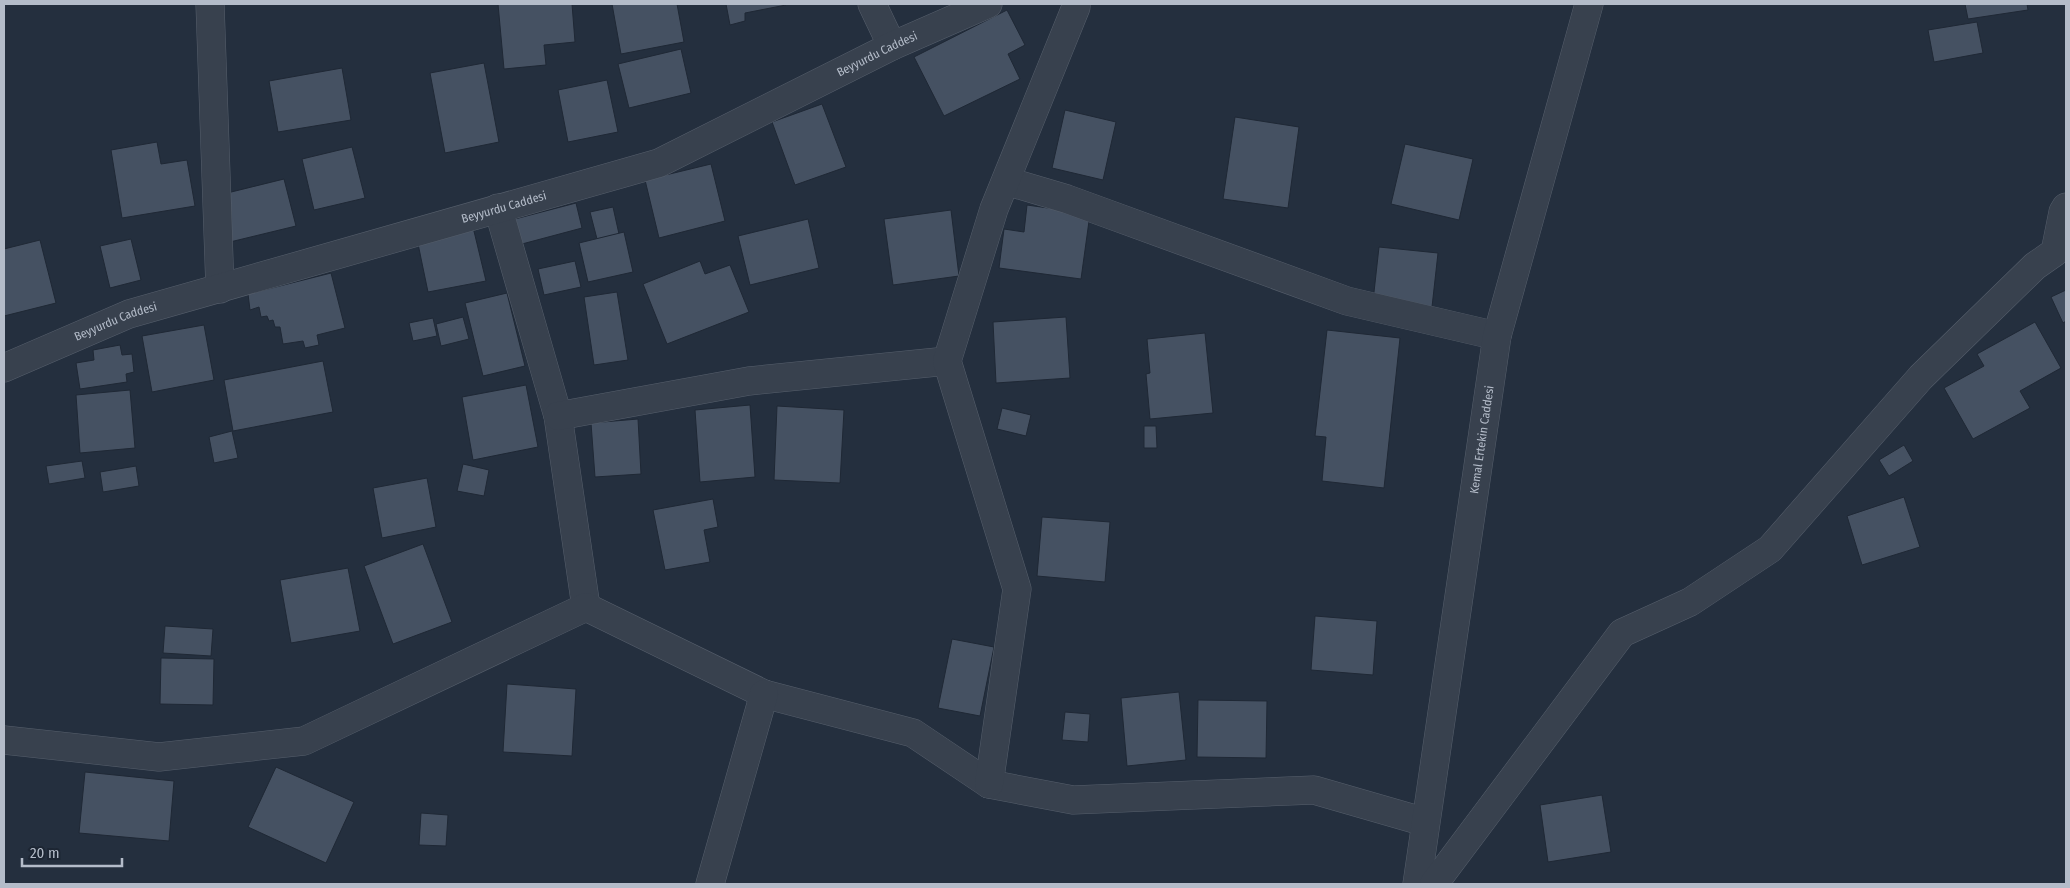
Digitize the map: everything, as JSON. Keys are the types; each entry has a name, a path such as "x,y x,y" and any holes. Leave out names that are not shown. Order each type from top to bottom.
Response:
{"street":[{"path":"210,4 220,289"},
{"path":"872,4 892,46"},
{"name":"Beyyurdu Caddesi","path":"4,368 129,314 659,163 892,46 988,4"},
{"path":"989,784 1017,589 946,361 994,209 1076,4"},
{"name":"Kemal Ertekin Caddesi","path":"1417,884 1497,336 1589,4"},
{"path":"1006,181 1068,199 1347,301 1497,336"},
{"path":"1434,884 1622,633 1690,602 1770,549 1921,377 2035,266 2055,252 2063,212 2066,207"},
{"path":"498,208 558,416 586,607"},
{"path":"558,416 749,381 946,361"},
{"path":"586,607 764,694 913,734 989,784 1074,800 1314,790 1425,822"},
{"path":"4,740 159,758 304,741 586,607"},
{"path":"710,884 764,694"}],"building":[{"path":"498,4 572,4 575,42 544,45 546,65 504,69"},
{"path":"612,4 677,4 684,42 621,54"},
{"path":"726,4 786,5 745,13 745,21 730,25"},
{"path":"1965,4 2027,4 2028,10 1968,19"},
{"path":"1007,10 1025,45 1008,54 1020,79 944,116 914,57"},
{"path":"1977,22 1983,53 1934,62 1928,30"},
{"path":"681,49 691,93 629,108 618,64"},
{"path":"484,63 499,142 445,153 430,73"},
{"path":"342,68 351,120 278,132 269,81"},
{"path":"607,80 618,132 568,142 558,90"},
{"path":"822,104 846,167 795,185 772,122"},
{"path":"1065,110 1116,122 1103,180 1052,168"},
{"path":"1235,117 1299,127 1288,208 1223,199"},
{"path":"157,142 161,164 187,160 195,206 122,218 111,150"},
{"path":"1405,144 1473,159 1459,220 1391,204"},
{"path":"352,147 365,198 314,210 302,159"},
{"path":"711,164 725,221 659,238 645,180"},
{"path":"284,179 296,226 230,242 219,195"},
{"path":"576,203 582,228 522,244 515,219"},
{"path":"1027,205 1090,214 1081,279 999,268 1004,229 1024,232"},
{"path":"613,207 619,234 597,239 590,212"},
{"path":"951,210 959,276 893,285 884,219"},
{"path":"808,219 819,268 750,285 738,236"},
{"path":"473,227 486,281 428,292 417,239"},
{"path":"624,232 633,272 588,282 579,243"},
{"path":"131,239 141,280 110,288 100,246"},
{"path":"40,240 56,303 4,316 4,249"},
{"path":"1379,247 1438,253 1432,307 1373,301"},
{"path":"575,261 581,287 544,295 538,269"},
{"path":"700,261 705,274 730,265 749,312 667,344 643,284"},
{"path":"331,273 345,328 317,335 319,345 305,348 303,341 283,344 280,327 275,327 273,320 269,321 267,316 261,317 259,307 250,310 248,294"},
{"path":"2066,290 2066,321 2063,323 2051,297"},
{"path":"617,292 628,360 594,365 584,297"},
{"path":"507,293 525,366 483,376 465,303"},
{"path":"463,317 469,339 441,346 436,324"},
{"path":"1066,317 1070,378 996,383 993,322"},
{"path":"433,318 437,336 413,341 409,323"},
{"path":"2035,322 2061,368 2020,391 2030,408 1973,439 1944,388 1984,366 1977,354"},
{"path":"204,325 214,380 152,392 142,336"},
{"path":"1327,330 1400,338 1384,488 1322,481 1326,437 1315,436"},
{"path":"1205,333 1213,413 1150,419 1146,374 1150,373 1147,339"},
{"path":"120,345 122,355 132,354 134,372 126,374 127,382 80,389 76,363 94,360 93,350"},
{"path":"323,361 333,412 233,431 224,380"},
{"path":"526,385 538,447 473,460 462,397"},
{"path":"130,390 135,448 80,453 76,395"},
{"path":"750,405 755,477 700,482 695,410"},
{"path":"777,406 844,410 840,483 774,480"},
{"path":"1002,408 1031,415 1026,436 997,429"},
{"path":"638,419 641,474 595,477 591,423"},
{"path":"1144,426 1156,426 1157,448 1144,448"},
{"path":"232,431 238,458 214,463 209,437"},
{"path":"1904,445 1913,461 1889,476 1879,460"},
{"path":"82,461 85,478 49,484 46,466"},
{"path":"463,464 489,470 484,496 457,491"},
{"path":"136,466 139,486 103,492 100,472"},
{"path":"427,478 436,527 382,538 373,488"},
{"path":"1904,497 1920,547 1862,565 1847,516"},
{"path":"713,499 718,527 704,530 710,562 665,570 653,510"},
{"path":"1042,517 1110,522 1105,582 1037,576"},
{"path":"423,544 452,622 393,644 364,566"},
{"path":"348,568 360,631 291,643 280,580"},
{"path":"1315,616 1377,621 1373,675 1311,670"},
{"path":"165,626 213,629 211,656 163,653"},
{"path":"952,639 994,647 980,716 938,708"},
{"path":"161,658 214,659 213,705 160,704"},
{"path":"507,684 576,689 572,756 503,752"},
{"path":"1179,692 1186,760 1127,766 1121,698"},
{"path":"1198,700 1267,701 1266,758 1197,757"},
{"path":"1065,712 1090,714 1088,742 1062,740"},
{"path":"276,767 354,802 326,863 248,827"},
{"path":"85,772 174,781 169,841 79,833"},
{"path":"1602,795 1611,852 1548,862 1540,805"},
{"path":"421,813 448,815 446,846 419,845"}]}
